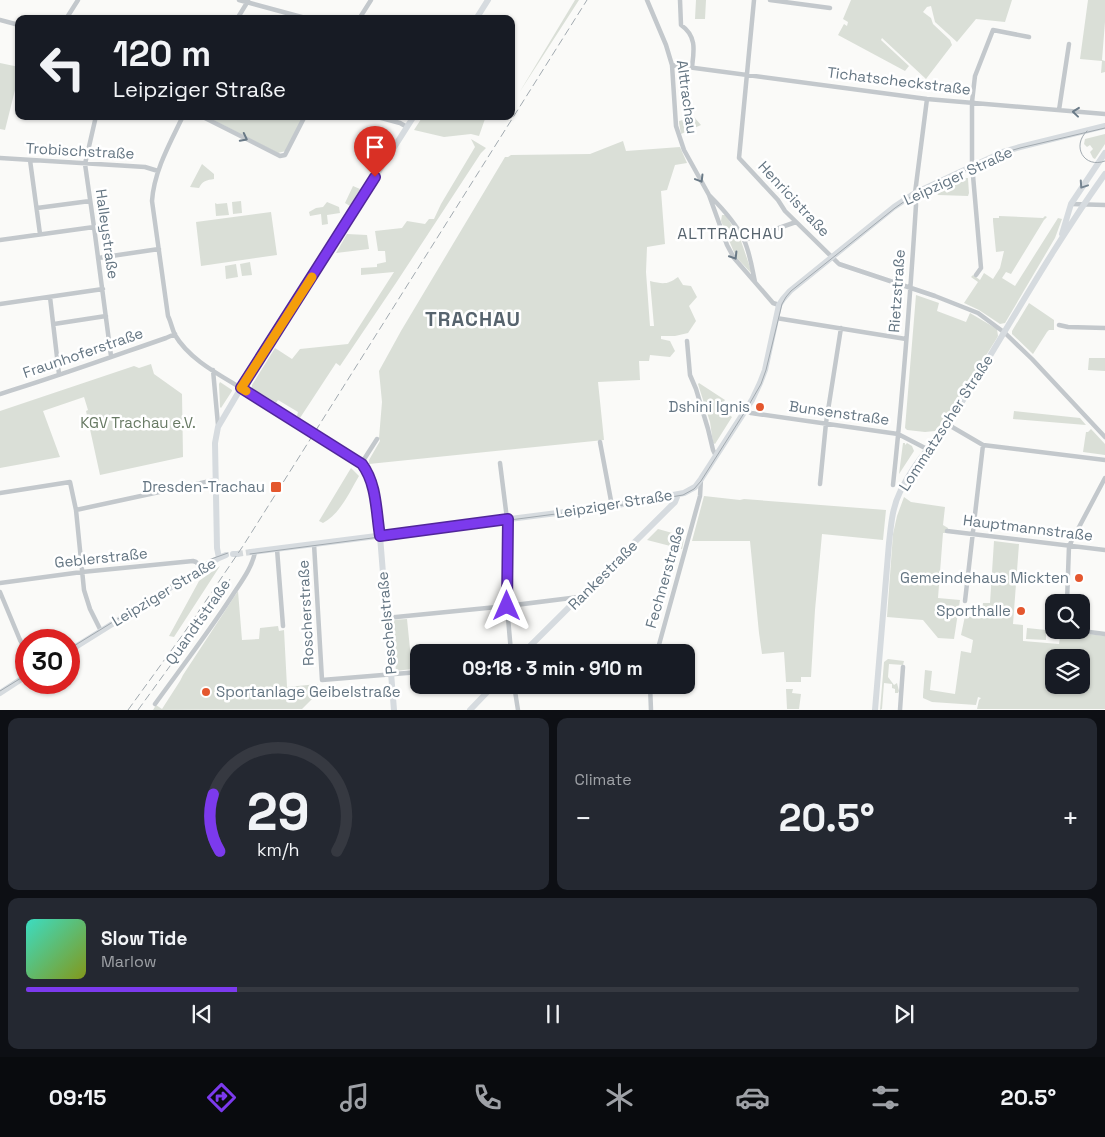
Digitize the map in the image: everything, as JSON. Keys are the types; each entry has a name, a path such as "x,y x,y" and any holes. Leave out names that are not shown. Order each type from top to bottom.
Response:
{"main road":[{"path":"479,15 488,0"},
{"path":"219,558 217,551 215,480 215,443 218,427 411,120"},
{"name":"Leipziger Straße","path":"253,552 612,506 677,495 690,490 701,479 746,410 758,388 765,370 779,305 790,290 894,207 915,193 972,165 1020,146 1105,126"},
{"name":"Lommatzscher Straße","path":"1059,242 1070,204 1105,154"},
{"name":"Lommatzscher Straße","path":"875,710 892,518 899,493 907,478 947,424 1005,333 1059,242 1105,174"},
{"path":"241,388 362,464"},
{"name":"Peschelstraße","path":"362,464 368,472 372,485 380,536 394,710"},
{"name":"Rankestraße","path":"532,644 676,502 677,495"},
{"name":"Leipziger Straße","path":"80,643 219,558 232,554"},
{"path":"0,692 15,683"},
{"path":"470,710 486,694"}],"street":[{"path":"69,15 78,0"},
{"path":"239,0 295,15"},
{"path":"362,15 371,0"},
{"name":"Alttrachau","path":"647,0 666,45 672,66 676,126 684,150 709,195 727,245 734,258 773,302 779,305"},
{"path":"680,0 681,25 691,35 694,46 692,68"},
{"path":"748,75 754,0"},
{"path":"770,0 830,8"},
{"path":"239,15 248,1"},
{"path":"0,20 15,24"},
{"path":"976,275 981,268 972,165 972,102 975,76 993,30 1030,37"},
{"path":"1058,110 1069,44"},
{"name":"Tichatscheckstraße","path":"672,66 926,98 1105,114"},
{"name":"Henricistraße","path":"748,75 739,158 778,200 785,211 839,264 955,303 978,313 1005,333 1032,359 1105,437"},
{"name":"Rietzstraße","path":"893,485 910,288 916,205 915,193 926,98"},
{"name":"Halleystraße","path":"95,120 85,164 111,356"},
{"path":"180,120 158,170 152,201 168,316 174,334 185,348 196,358 241,388"},
{"path":"209,120 280,156 285,155 303,120"},
{"path":"389,120 407,127"},
{"name":"Trobischstraße","path":"0,158 145,167 158,170"},
{"path":"30,160 40,234"},
{"name":"Alttrachau","path":"709,195 726,212 744,240 755,282"},
{"path":"37,208 90,201"},
{"path":"1070,204 1105,205"},
{"path":"744,240 796,222"},
{"path":"0,240 94,227"},
{"path":"98,258 158,249"},
{"path":"0,304 103,289"},
{"path":"50,297 59,374"},
{"path":"54,324 106,316"},
{"path":"776,318 906,339"},
{"path":"1059,325 1105,328"},
{"path":"820,484 826,423 840,328"},
{"name":"Fraunhoferstraße","path":"0,394 35,384 174,334"},
{"path":"688,341 690,375 716,456"},
{"path":"213,370 218,427"},
{"name":"Bunsenstraße","path":"746,410 751,413 898,434 928,449"},
{"path":"947,424 983,445 1105,460"},
{"path":"362,464 377,438"},
{"path":"600,442 612,506"},
{"path":"965,601 983,445"},
{"path":"500,463 508,519 507,606 510,644"},
{"path":"1067,594 1069,546 1105,478"},
{"name":"Fechnerstraße","path":"659,644 700,496 701,479"},
{"path":"76,510 215,480"},
{"path":"0,493 70,482 76,510 84,590 90,609 102,630"},
{"name":"Hauptmannstraße","path":"947,530 1105,550"},
{"name":"Roscherstraße","path":"314,544 322,680 391,675"},
{"path":"278,549 283,626"},
{"name":"Quandtstraße","path":"155,704 226,605 252,565 253,552"},
{"name":"Geblerstraße","path":"0,583 82,572 193,561 202,568"},
{"path":"0,592 15,629"},
{"path":"386,618 580,597"},
{"path":"1090,632 1105,634"},
{"path":"900,710 903,667"},
{"path":"391,675 410,673"},
{"path":"515,694 518,710"},
{"path":"650,694 651,710"}],"green space":[{"path":"575,0 579,0 519,93"},
{"path":"696,0 706,0 705,19 695,19"},
{"path":"851,0 1012,0 1005,22 976,19 957,42 935,22 931,6 927,7 923,12 931,18 933,24 950,40 952,45 926,79 882,38 881,40 909,66 905,71 838,35 844,24 847,26 848,22 843,19"},
{"path":"1088,0 1105,0 1102,60 1105,61 1105,72 1101,73 1102,61 1080,59"},
{"path":"0,63 15,66 15,90 5,130 0,129"},
{"path":"694,117 701,125 681,134 679,121"},
{"path":"213,120 301,120 286,151 278,153"},
{"path":"420,120 485,120 479,136 471,134 444,137 414,130"},
{"path":"1105,134 1105,144 1095,159 1090,152 1093,149 1090,145 1087,147 1084,144 1085,139"},
{"path":"471,139 486,148 340,366 336,363 300,418 297,416 298,412 278,400 276,403 252,388 275,348 292,359 300,349 348,344 394,272 361,275 361,268 377,267 377,264 386,262 385,251 378,251 375,231 402,228 407,221 425,224 429,219 434,219 475,147"},
{"path":"623,141 626,151 680,147 687,163 675,165 667,190 661,191 665,244 647,247 646,272 650,326 654,326 650,281 665,283 678,277 683,285 691,286 697,297 689,306 696,321 688,333 675,336 661,336 661,339 670,341 675,351 670,357 650,355 649,361 639,361 640,380 598,382 604,440 369,464 369,460 380,441 382,402 379,371 505,157 511,155 590,154"},
{"path":"202,164 214,174 214,179 205,181 199,188 190,187"},
{"path":"968,178 968,196 938,195 939,190"},
{"path":"353,186 360,189 350,206 345,203"},
{"path":"241,201 242,213 233,214 232,202"},
{"path":"327,202 339,207 340,213 327,215 328,224 322,225 321,214 310,216 309,212 323,207"},
{"path":"215,203 227,203 229,215 216,216"},
{"path":"271,212 277,255 201,266 196,222"},
{"path":"722,215 727,217 741,241 751,273 736,257 721,221"},
{"path":"999,216 1047,217 1011,274 1006,272 1002,278 1015,286 1058,218 1062,219 1055,238 1005,323 1000,324 979,310 964,303 978,282 971,277 973,275 980,280 984,273 993,279 1000,268 1004,251 996,252 993,221 993,218 999,218"},
{"path":"347,234 367,235 369,249 336,253"},
{"path":"250,262 252,275 242,276 240,264"},
{"path":"236,264 238,277 226,279 225,266"},
{"path":"916,295 939,303 937,311 966,322 970,313 997,329 998,336 950,413 935,431 925,432 907,430 905,428"},
{"path":"1029,303 1054,320 1054,330 1047,332 1033,354 1012,334"},
{"path":"1089,358 1105,358 1105,371 1088,370"},
{"name":"KGV Trachau e.V.","path":"151,364 154,374 182,394 183,457 100,475 84,397 43,411 60,457 0,468 0,411 134,366 139,368"},
{"path":"220,382 232,390 221,408 219,384"},
{"path":"699,383 725,400 719,408 732,417 715,444 713,443 710,422"},
{"path":"1014,411 1080,418 1086,425 1013,419"},
{"path":"1091,429 1105,444 1105,455 1083,452 1086,432"},
{"path":"903,443 912,446 914,451 899,474"},
{"path":"351,468 359,476 348,496 329,519 323,523 319,521"},
{"path":"704,496 886,510 883,540 822,534 811,677 801,677 801,682 786,682 784,652 762,654 750,541 692,541"},
{"path":"904,497 911,502 945,507 943,525 948,528 947,533 943,533 938,598 960,600 954,639 938,638 923,620 887,617 893,534"},
{"path":"658,529 676,534 676,538 684,539 682,549 647,540"},
{"path":"994,541 1019,544 1013,624 1023,625 1023,641 1059,644 1060,639 1090,639 1090,634 1105,636 1105,709 977,709 981,698 978,697 976,705 932,702 923,698 925,670 932,671 930,690 955,694 961,651 971,653 973,640 961,635 965,616 971,617 972,614 982,615 983,603 990,603"},
{"path":"220,566 174,637 169,636 199,581"},
{"path":"238,591 242,640 259,639 260,628 278,626 279,631 284,630 287,687 318,684 313,692 316,695 302,709 153,710 156,705 162,709"},
{"path":"407,619 410,669 396,671 391,620"},
{"path":"1027,628 1045,630 1046,640 1026,639"},
{"path":"888,659 904,661 903,665 889,664 888,677 894,685 897,683 899,691 895,693 892,684 884,683 882,709 880,710 884,662"},
{"path":"786,689 793,689 792,693 801,694 799,709 787,709"}],"tunnel":[{"path":"237,554 251,552"}],"tram line":[{"path":"250,554 617,506 683,495 694,489 701,481 761,384 782,304 791,291 915,194 1003,153 1105,128"},
{"path":"1087,131 1080,143 1082,155 1091,162 1105,161"},
{"path":"80,642 211,559 228,553"},
{"path":"0,691 15,682"}],"railway":[{"path":"515,114 587,0"},
{"path":"128,710 184,633 243,546 511,120"},
{"path":"138,710 194,633 230,579"}],"slow traffic":[{"path":"246,391 241,388 312,277"}],"place":[{"name":"Dshini Ignis","path":"760,407"},
{"name":"Dresden-Trachau","path":"276,487"},
{"name":"Gemeindehaus Mickten","path":"1079,578"},
{"name":"Sporthalle","path":"1021,611"},
{"name":"Sportanlage Geibelstraße","path":"206,692"}],"district":[{"name":"ALTTRACHAU","path":"731,233"},
{"name":"TRACHAU","path":"473,319"}],"route":[{"path":"375,177 241,388 362,464 368,472 372,485 380,536 508,519 507,606"}]}
